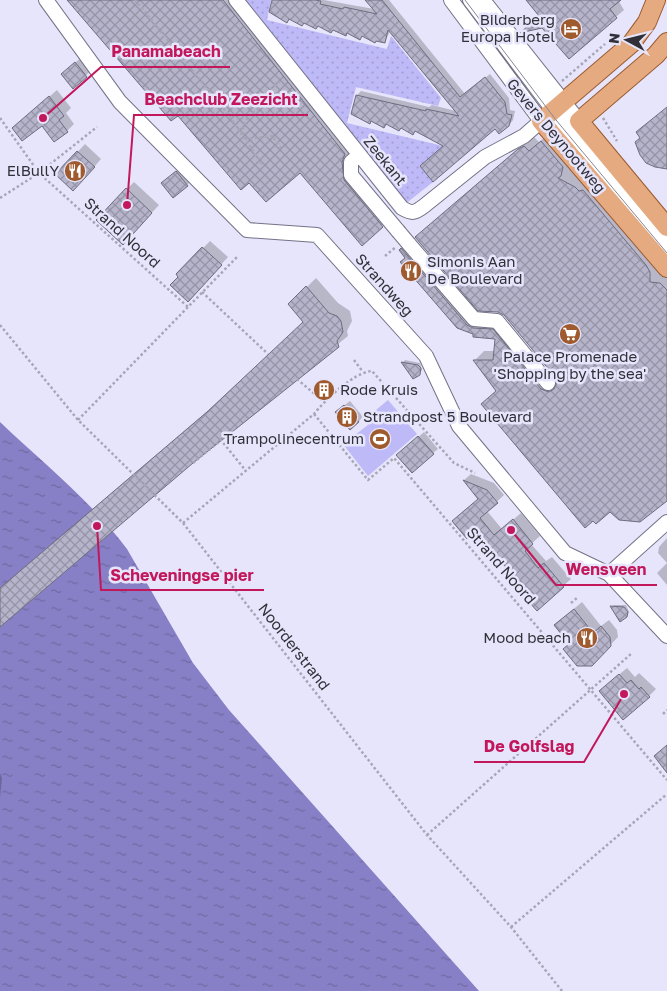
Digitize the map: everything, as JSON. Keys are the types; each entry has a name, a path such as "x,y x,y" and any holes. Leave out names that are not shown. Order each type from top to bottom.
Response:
{"main road":[{"path":"554,113 631,44 647,22 656,0"},
{"path":"579,121 656,55 667,42"},
{"name":"Gevers Deynootweg","path":"554,113 667,268"},
{"name":"Gevers Deynootweg","path":"579,121 667,228"}],"street":[{"name":"Strandweg","path":"46,0 120,102 247,230 317,235 426,356 459,426 566,553 609,574 667,636"},
{"name":"Zeekant","path":"236,0 402,208 409,213 415,213 485,157 524,136 554,113"},
{"name":"Gevers Deynootweg","path":"451,0 554,113 667,247"},
{"name":"Gevers Deynootweg","path":"470,0 554,113 579,121"},
{"name":"Gevers Deynootweg","path":"483,0 554,113"},
{"path":"554,113 579,121"},
{"path":"359,154 351,162 352,175 398,231 474,319 497,321 548,383"},
{"path":"609,574 667,522"}],"path":[{"path":"135,0 228,114 262,164"},
{"path":"565,78 610,40"},
{"path":"241,134 248,116 259,108 271,87 284,77"},
{"path":"228,114 248,116"},
{"name":"Strand Noord","path":"0,118 39,173 188,307"},
{"path":"0,198 39,173 97,127"},
{"path":"244,139 272,136 282,150"},
{"path":"78,420 237,257"},
{"path":"202,292 268,354"},
{"name":"Noorderstrand","path":"0,325 78,420 183,523 427,835 511,928 562,991"},
{"path":"354,360 363,372"},
{"path":"183,523 314,414 324,402 363,372 372,371 454,462 475,474"},
{"path":"297,380 324,402"},
{"name":"Strand Noord","path":"314,414 368,480 394,458 591,688 667,780"},
{"path":"193,463 221,440 246,471"},
{"path":"571,603 578,597"},
{"path":"427,835 632,653"},
{"path":"663,714 667,710"},
{"path":"511,928 667,794"}],"shaded area":[{"path":"241,0 271,0 267,20 387,49 391,36 441,98 438,106 356,87 347,123 443,146 433,182 404,205"},
{"name":"Trampolinecentrum","path":"388,400 417,434 368,476 343,444 368,425 364,420"}],"water":[{"path":"0,422 66,483 113,531 127,549 193,663 229,710 479,991 0,991"}],"building":[{"path":"67,0 223,0 345,154 342,162 344,180 383,227 362,246 300,173 266,202 249,183 241,190 178,116 171,121"},
{"path":"272,0 315,0 321,1 320,4 377,14 365,0 382,0 460,97 485,77 505,102 507,114 512,115 509,126 499,134 495,129 433,182 420,166 443,146 415,131 413,135 401,128 399,131 386,124 384,128 371,121 370,124 351,114 356,95 426,111 426,109 459,116 388,30 385,43 376,41 375,43 362,36 360,40 347,33 346,36 333,30 331,33 318,26 316,29 304,23 302,26 289,19 287,23 269,12"},
{"name":"Bilderberg Europa Hotel","path":"526,0 621,0 610,9 617,18 569,59 542,28 520,33 539,16"},
{"path":"75,62 87,77 73,89 61,74"},
{"path":"49,96 64,116 59,120 68,132 54,142 42,126 22,141 12,128"},
{"path":"667,107 667,169 646,163 640,155 635,142 640,138 636,132"},
{"name":"Palace Promenade 'Shopping by the sea'","path":"541,141 563,167 561,176 558,178 579,191 583,190 646,265 650,272 650,282 660,283 667,290 667,501 640,522 619,520 610,512 596,524 593,521 585,528 481,404 496,391 473,360 493,360 495,339 473,337 473,334 457,328 400,262 405,258 399,250 401,248 467,325 473,328 493,329 541,389 549,392 554,389 557,382 555,377 504,315 498,312 478,311 415,237 518,149 524,146 529,151"},
{"name":"ElBullY","path":"77,151 95,167 73,191 55,174"},
{"path":"176,171 188,186 173,198 161,183"},
{"path":"126,188 152,213 123,245 96,220"},
{"path":"202,247 222,265 188,302 170,285 178,277 176,274"},
{"path":"306,286 329,313 337,316 341,321 343,332 337,341 339,347 193,463 0,627 0,588 207,412 303,322 288,304"},
{"path":"401,362 418,365 421,368 420,375 413,379"},
{"name":"Strandpost 5 Boulevard","path":"344,405 359,422 350,430 335,412"},
{"path":"418,436 434,454 412,473 396,455"},
{"path":"463,480 487,490 498,503 480,518 494,535 513,519 533,544 525,551 538,568 544,563 564,587 537,611 516,587 519,584 495,554 491,558 472,535 467,539 452,521 478,499"},
{"path":"610,606 624,607 628,612 627,617 620,622"},
{"name":"Mood beach","path":"574,609 593,633 601,626 610,637 611,646 592,666 577,666 563,649 569,644 554,625"},
{"path":"619,674 627,683 631,680 639,689 641,687 650,697 623,720 599,691"},
{"path":"667,745 667,773 654,756"}],"tram line":[{"path":"465,0 556,120 667,253"}],"place":[{"name":"Bilderberg Europa Hotel","path":"571,29"},
{"name":"Panamabeach","path":"43,118"},
{"name":"ElBullY","path":"75,171"},
{"name":"Beachclub Zeezicht","path":"127,205"},
{"name":"Simonis Aan De Boulevard","path":"411,271"},
{"name":"Palace Promenade 'Shopping by the sea'","path":"570,334"},
{"name":"Rode Kruis","path":"324,390"},
{"name":"Strandpost 5 Boulevard","path":"347,417"},
{"name":"Trampolinecentrum","path":"380,439"},
{"name":"Scheveningse pier","path":"97,526"},
{"name":"Wensveen","path":"511,530"},
{"name":"Mood beach","path":"587,638"},
{"name":"De Golfslag","path":"624,694"}]}
